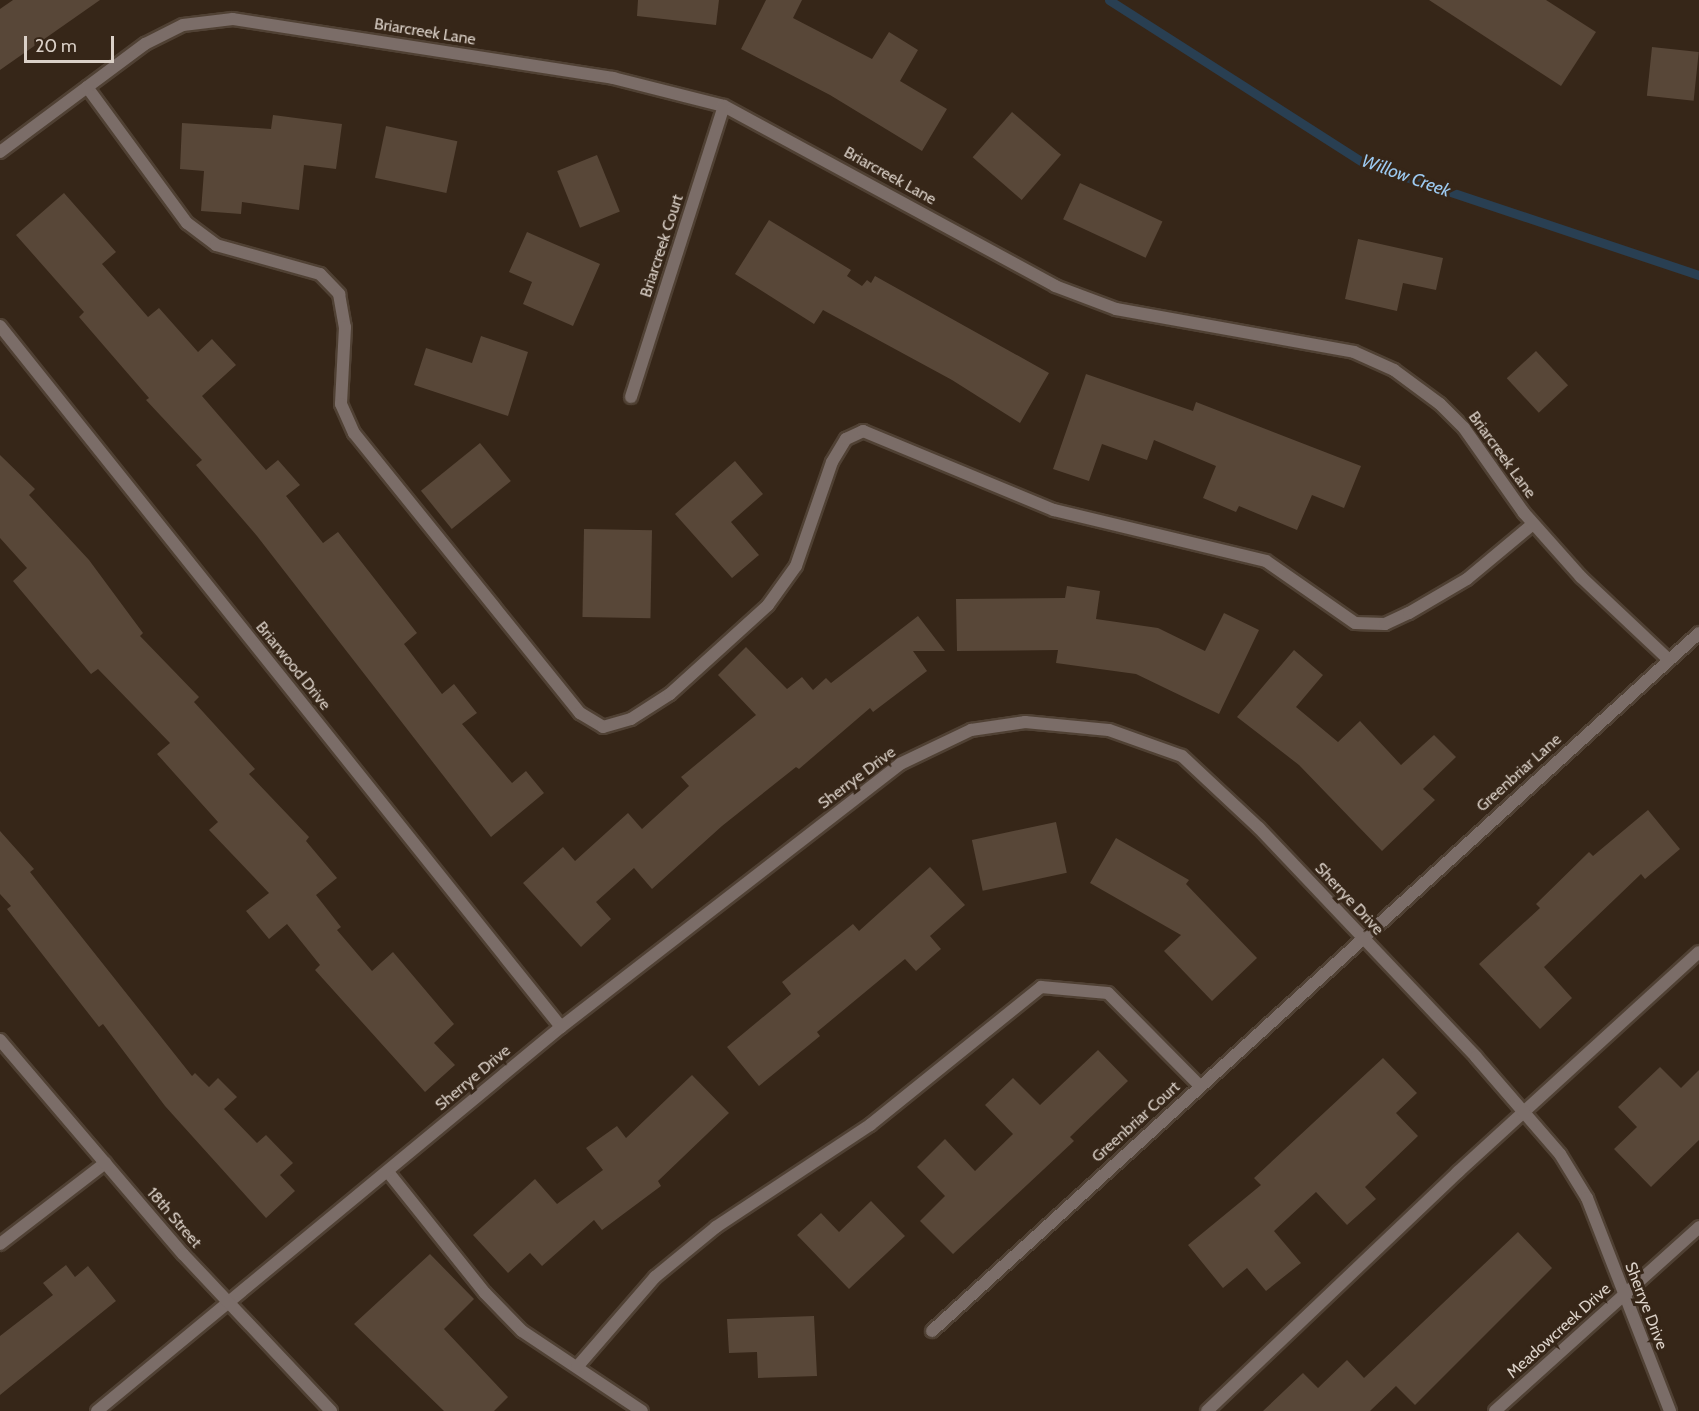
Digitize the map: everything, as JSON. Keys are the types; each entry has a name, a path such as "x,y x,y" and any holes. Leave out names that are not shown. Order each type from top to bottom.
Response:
{"street":[{"name":"Briarcreek Lane","path":"0,152 145,44 183,25 233,19 613,78 724,106 1055,286 1116,309 1354,352 1394,370 1440,404 1464,428 1533,524 1581,577 1669,660"},
{"path":"87,87 187,223 216,245 320,274 339,294 345,327 341,404 354,433 580,713 603,727 631,720 670,694 768,605 796,566 832,462 846,439 863,431 1054,510 1266,561 1355,623 1385,624 1409,614 1467,579 1533,524"},
{"name":"Briarcreek Court","path":"631,397 724,106"},
{"name":"Briarwood Drive","path":"0,326 561,1027"},
{"name":"Greenbriar Lane","path":"1362,937 1699,633"},
{"name":"Sherrye Drive","path":"97,1411 229,1305 561,1027 900,764 971,730 1025,723 1108,730 1182,756 1259,828 1362,937 1560,1154 1587,1198 1623,1296 1670,1411"},
{"name":"Greenbriar Court","path":"932,1331 1362,937"},
{"path":"1207,1411 1699,952"},
{"path":"577,1367 655,1277 716,1227 870,1125 1041,987 1108,993 1200,1086"},
{"name":"18th Street","path":"0,1040 229,1305 332,1411"},
{"path":"0,1244 105,1163"},
{"path":"388,1172 484,1293 522,1330 642,1411"},
{"name":"Meadowcreek Drive","path":"1495,1411 1699,1227"}],"building":[{"path":"13,0 100,0 0,70 0,9"},
{"path":"638,0 719,0 716,25 637,16"},
{"path":"766,0 802,0 793,18 872,59 889,32 918,50 900,81 947,109 922,151 830,95 741,49"},
{"path":"1429,0 1546,0 1596,32 1561,86"},
{"path":"1652,47 1699,52 1694,101 1647,96"},
{"path":"1012,112 1061,155 1022,200 973,157"},
{"path":"273,115 342,124 336,169 304,165 299,210 242,202 241,214 201,211 204,171 180,169 182,123 271,129"},
{"path":"386,126 457,141 446,193 375,178"},
{"path":"597,155 620,212 580,228 557,171"},
{"path":"1080,183 1162,221 1146,258 1063,219"},
{"path":"64,193 116,252 102,264 148,317 159,308 198,352 212,339 236,365 202,396 266,470 278,460 300,485 286,496 323,543 338,532 417,633 404,644 442,694 454,684 477,713 462,724 512,783 526,771 544,793 491,837 257,536 196,465 202,460 146,400 149,398 79,317 84,312 16,235"},
{"path":"769,220 851,270 847,276 862,286 867,280 871,283 875,276 1049,373 1020,423 952,380 823,310 814,324 735,274"},
{"path":"527,232 600,264 573,326 523,304 532,282 509,272"},
{"path":"1358,239 1443,258 1436,290 1403,283 1397,311 1345,299"},
{"path":"481,336 528,352 508,416 414,385 426,348 472,363"},
{"path":"1536,351 1568,385 1539,413 1507,378"},
{"path":"1086,374 1193,411 1196,402 1361,466 1344,508 1312,495 1297,530 1239,506 1236,512 1203,498 1216,466 1154,440 1147,460 1102,444 1089,481 1053,469"},
{"path":"480,443 511,481 452,529 421,491"},
{"path":"0,455 35,489 29,495 89,560 143,633 140,636 199,697 194,702 255,769 249,774 309,837 306,841 337,878 316,895 341,927 337,930 372,971 393,952 454,1024 434,1043 455,1065 425,1092 315,970 320,965 287,924 269,939 246,911 269,893 209,830 218,822 157,754 170,743 98,669 91,674 13,581 27,568 0,538"},
{"path":"735,461 763,494 731,522 759,555 732,578 675,514"},
{"path":"584,529 652,530 650,618 582,617"},
{"path":"1067,586 1100,591 1096,619 1158,628 1205,651 1224,613 1259,630 1219,714 1136,674 1056,663 1058,650 957,651 956,599 1065,598"},
{"path":"918,616 945,651 913,651 927,671 873,712 870,708 799,769 796,767 722,826 652,889 634,868 596,902 611,919 581,947 523,883 563,847 575,861 628,813 642,829 689,786 681,777 756,715 718,675 746,647 787,689 802,677 813,690 826,678 831,683"},
{"path":"1294,650 1323,675 1296,707 1338,742 1360,721 1401,765 1434,735 1456,757 1423,789 1435,800 1382,851 1299,765 1237,717"},
{"path":"1648,810 1680,849 1645,879 1641,874 1544,967 1572,998 1540,1029 1479,964 1540,908 1536,904 1589,852 1593,856"},
{"path":"1056,822 1067,873 983,891 972,840"},
{"path":"0,831 34,869 30,872 192,1076 195,1073 209,1087 218,1078 237,1097 224,1109 257,1143 266,1135 293,1163 280,1175 295,1191 266,1218 165,1106 103,1024 99,1027 7,909 11,906 0,894"},
{"path":"1116,838 1189,880 1186,884 1257,958 1212,1001 1164,951 1181,935 1090,883"},
{"path":"930,867 965,905 930,936 941,949 916,971 905,959 817,1032 820,1036 759,1086 727,1047 791,994 782,982 853,924 859,931"},
{"path":"1098,1050 1128,1081 1070,1137 1074,1141 953,1254 920,1221 945,1196 917,1167 945,1139 975,1171 1013,1134 985,1105 1013,1078 1040,1105"},
{"path":"1383,1058 1417,1093 1396,1113 1418,1136 1365,1187 1376,1199 1347,1225 1316,1192 1274,1231 1301,1263 1266,1291 1247,1268 1223,1288 1188,1245 1261,1185 1254,1178"},
{"path":"1660,1067 1681,1088 1699,1070 1699,1140 1651,1187 1614,1149 1637,1127 1618,1107"},
{"path":"692,1075 729,1113 658,1181 661,1186 602,1230 594,1220 542,1266 530,1253 508,1273 473,1235 535,1179 557,1204 603,1170 586,1148 617,1126 626,1138"},
{"path":"871,1201 905,1236 849,1289 797,1235 821,1213 839,1232"},
{"path":"1518,1232 1552,1268 1415,1405 1396,1386 1370,1411 1263,1411 1303,1373 1318,1388 1347,1360 1364,1378"},
{"path":"430,1254 474,1299 444,1329 508,1397 494,1411 444,1411 354,1324"},
{"path":"66,1265 75,1277 88,1266 116,1301 0,1395 0,1336 53,1295 43,1283"},
{"path":"814,1316 817,1376 758,1378 757,1352 729,1353 727,1319"}],"waterway":[{"name":"Willow Creek","path":"1109,0 1364,163 1699,275"}]}
